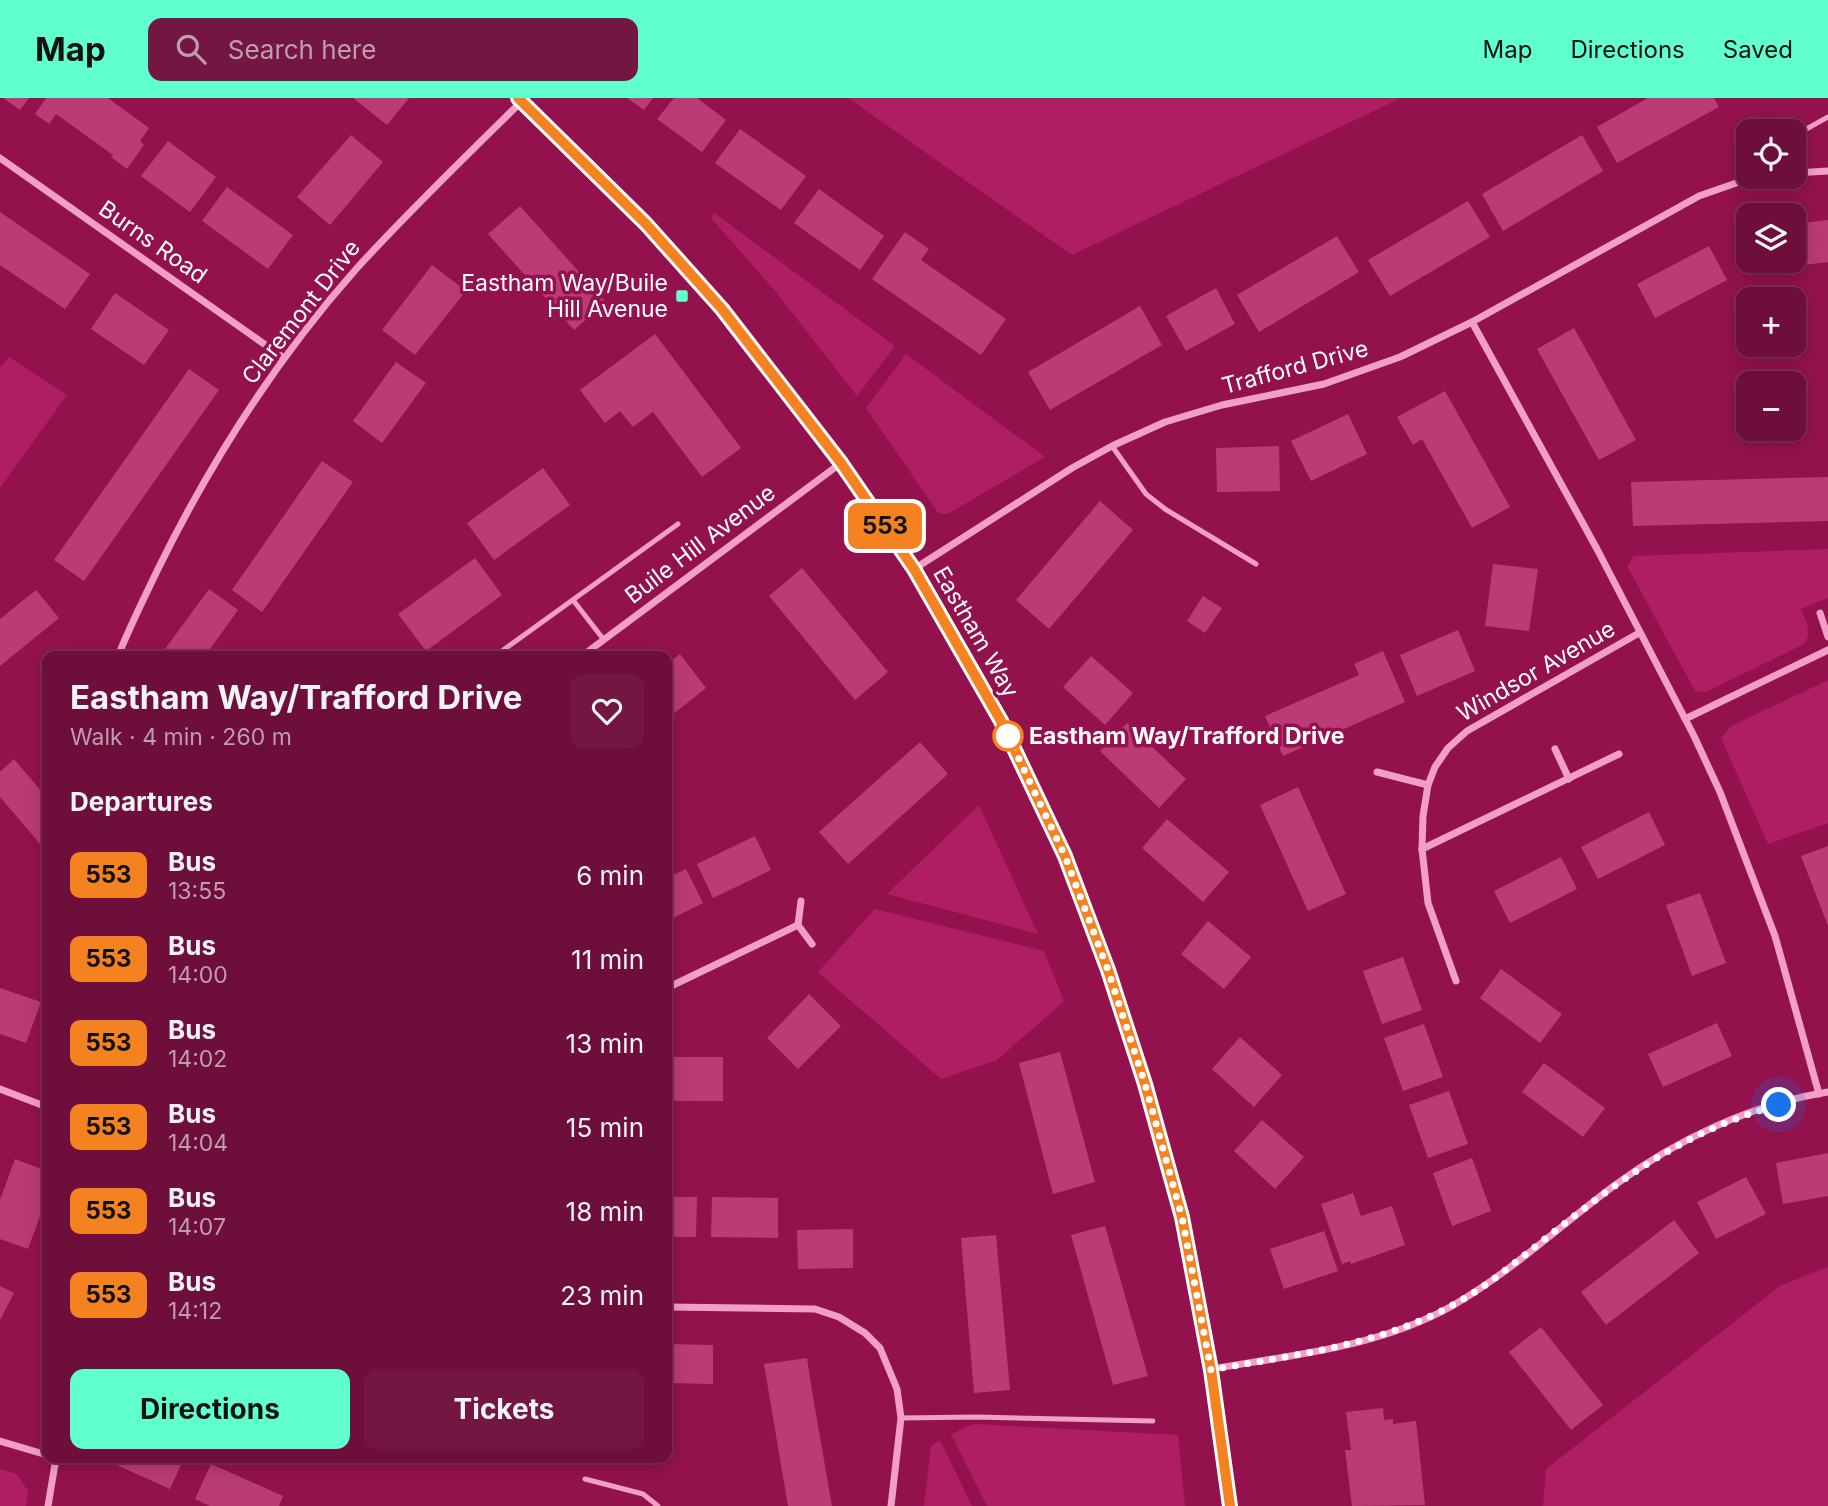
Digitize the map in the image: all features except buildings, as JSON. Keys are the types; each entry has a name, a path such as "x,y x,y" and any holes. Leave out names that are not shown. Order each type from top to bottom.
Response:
{"street":[{"name":"Claremont Drive","path":"120,651 187,511 284,358 356,270 520,99"},
{"name":"Eastham Way","path":"520,99 646,224 722,309 841,463 914,569 1001,721 1065,856 1108,970 1145,1084 1182,1217 1211,1370 1230,1506"},
{"name":"Burns Road","path":"0,158 284,358"},
{"path":"1806,172 1828,171"},
{"name":"Trafford Drive","path":"914,569 1072,468 1112,446 1165,422 1222,405 1324,384 1400,357 1472,322 1699,195 1736,183"},
{"name":"Windsor Avenue","path":"1472,322 1597,549 1720,792 1775,936 1819,1094"},
{"name":"Buile Hill Avenue","path":"589,651 841,463"},
{"path":"1820,613 1828,638"},
{"name":"Windsor Avenue","path":"1456,981 1429,903 1422,849 1424,809 1428,785 1435,767 1448,748 1467,731 1639,633"},
{"path":"1685,719 1828,650"},
{"path":"1555,749 1569,779"},
{"path":"1422,849 1619,754"},
{"path":"1377,772 1428,785"},
{"path":"801,901 799,925 812,944"},
{"path":"672,986 799,925"},
{"path":"0,1090 42,1105"},
{"path":"1211,1370 1371,1339 1409,1327 1452,1306 1496,1277 1616,1184 1664,1152 1709,1129 1759,1110 1828,1092"},
{"path":"672,1307 815,1309 839,1317 865,1332 880,1349 897,1389 901,1419 891,1506"},
{"path":"0,1441 42,1454"},
{"path":"48,1506 55,1463"}],"lane":[{"path":"1806,129 1828,117"},
{"path":"1112,446 1146,494 1165,509 1256,564"},
{"path":"502,651 678,524"},
{"path":"573,600 604,640"},
{"path":"901,1419 976,1417 1153,1421"},
{"path":"584,1479 643,1494 659,1506"}],"shaded area":[{"path":"848,98 1401,98 1072,255"},
{"path":"714,213 895,346 857,396 776,292 711,218"},
{"path":"906,354 1045,457 948,514 939,514 866,408"},
{"path":"9,357 67,395 0,488 0,368"},
{"path":"1828,549 1828,598 1801,609 1808,631 1804,644 1706,692 1695,691 1627,566 1634,556"},
{"path":"1828,680 1828,823 1768,844 1721,738 1731,726"},
{"path":"979,805 1038,934 887,894"},
{"path":"875,909 1044,951 1064,1001 997,1060 941,1079 818,972"},
{"path":"1828,1267 1828,1506 1543,1506 1546,1469 1780,1286"},
{"path":"974,1424 1178,1435 1185,1506 987,1506 951,1434"},
{"path":"940,1440 972,1506 924,1506 931,1446"},
{"path":"0,1469 17,1474 28,1491 26,1506 0,1506"}],"bus line":[{"name":"553","path":"518,98 646,224 722,309 841,463 914,569 1001,721 1065,856 1108,970 1145,1084 1182,1217 1211,1370 1230,1506"}],"place":[{"name":"Eastham Way/Buile Hill Avenue","path":"682,296"},
{"name":"Eastham Way/Trafford Drive","path":"1008,736"}],"route":[{"path":"1008,736 1065,856 1108,970 1145,1084 1182,1217 1211,1370 1371,1339 1409,1327 1452,1306 1496,1277 1616,1184 1664,1152 1709,1129 1779,1105"}]}
